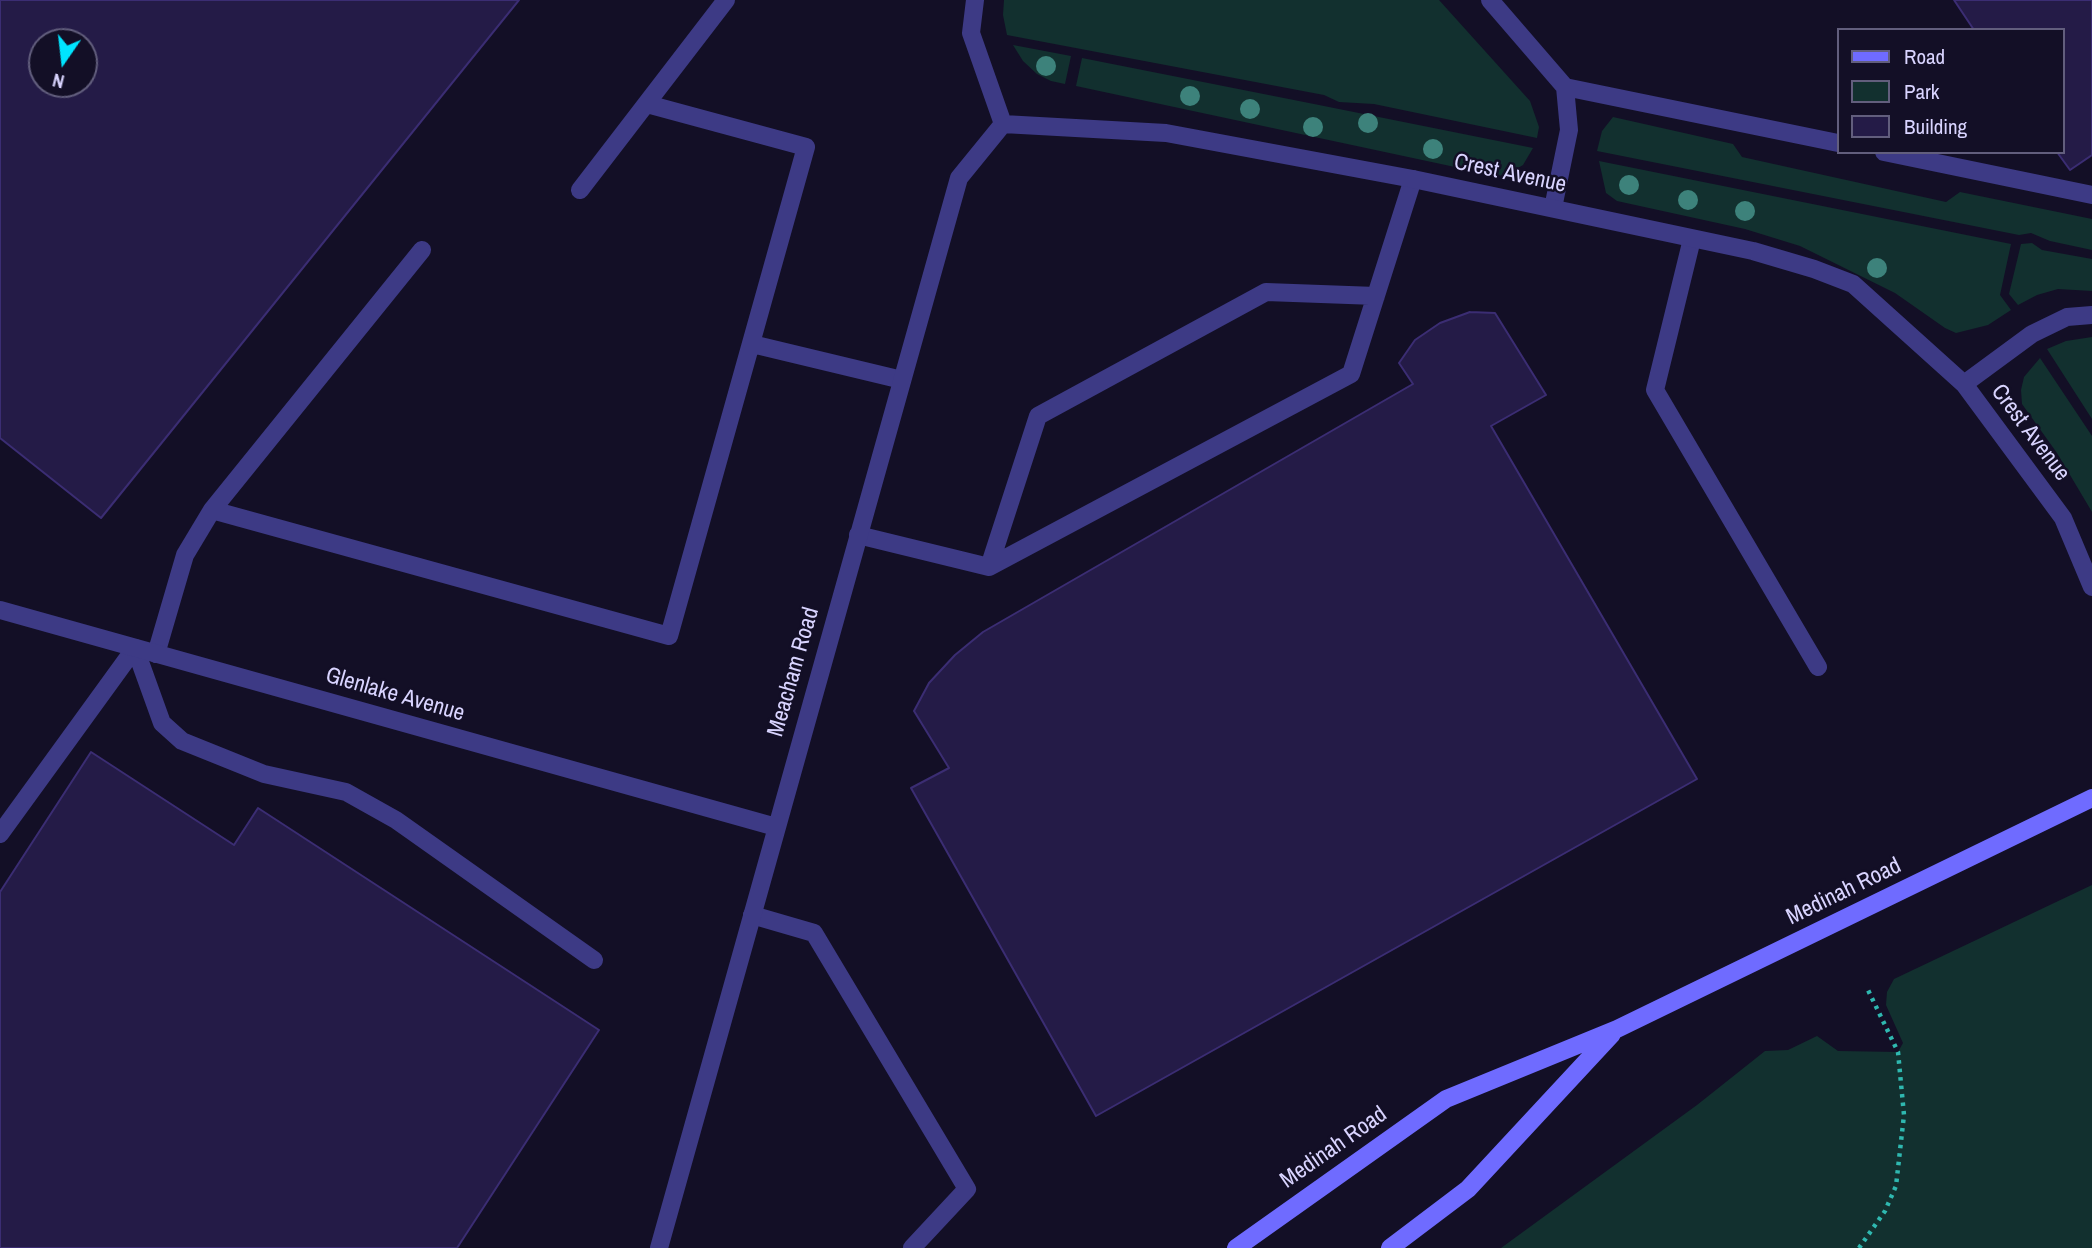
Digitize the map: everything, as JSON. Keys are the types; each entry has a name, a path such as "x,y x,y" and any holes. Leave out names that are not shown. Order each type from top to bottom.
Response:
{"main road":[{"name":"Medinah Road","path":"1236,1248 1446,1099 1617,1029 2092,798"},
{"name":"Medinah Road","path":"1390,1248 1468,1189 1617,1029"}],"street":[{"path":"580,190 726,0"},
{"path":"975,0 971,33 1003,124"},
{"path":"1490,0 1565,87 1569,130 1553,208"},
{"path":"1565,87 1836,143"},
{"path":"212,510 669,636 806,147 647,104"},
{"name":"Crest Avenue","path":"1003,124 1166,133 1413,179 1754,251 1853,284 1964,384 2063,518 2092,587"},
{"name":"Meacham Road","path":"659,1248 959,178 1003,124"},
{"path":"1894,154 2092,195"},
{"path":"859,535 989,567 1351,374 1413,179"},
{"path":"1692,239 1655,390 1818,667"},
{"path":"156,654 185,555 212,510 422,250"},
{"path":"989,567 1038,416 1266,292 1376,296"},
{"name":"Crest Avenue","path":"1964,384 2032,334 2067,317 2092,315"},
{"path":"752,344 902,380"},
{"name":"Glenlake Avenue","path":"0,610 776,827"},
{"path":"0,834 135,648"},
{"path":"135,648 162,723 183,741 264,774 346,792 396,820 594,960"},
{"path":"752,915 814,933 967,1189 912,1248"}],"path":[{"path":"1859,1248 1885,1211 1896,1186 1903,1115 1898,1052 1867,988"}],"green space":[{"path":"1004,0 1439,0 1530,101 1539,127 1537,138 1374,104 1339,102 1324,95 1007,35 1003,15"},
{"path":"1013,45 1071,56 1065,84 1037,74 1023,61"},
{"path":"1082,58 1533,148 1523,165 1504,176 1483,173 1076,86"},
{"path":"1613,117 1733,144 1742,157 1946,202 1960,192 2092,219 2092,250 2050,241 2031,233 2019,235 1597,151 1602,131"},
{"path":"1599,161 2011,244 2000,295 2011,310 1988,325 1956,333 1895,293 1800,246 1745,229 1617,201 1606,193"},
{"path":"2032,243 2042,250 2092,259 2092,291 2058,289 2037,295 2018,305 2009,294 2021,244"},
{"path":"2092,337 2092,419 2047,349 2066,341"},
{"path":"2040,358 2092,436 2092,512 2057,453 2022,404 2024,377"},
{"path":"2092,885 2092,1248 1501,1248 1697,1105 1765,1051 1788,1050 1817,1036 1838,1051 1898,1052 1903,1043 1886,1005 1887,992 1894,979"}],"building":[{"path":"0,0 519,0 101,518 0,438"},
{"path":"1954,0 2092,0 2092,155 2070,170 2058,154 2064,154 2064,28 1973,28"},
{"path":"1470,312 1495,313 1546,395 1491,426 1697,779 1096,1116 911,788 949,768 914,711 929,683 955,655 983,632 1413,384 1399,363 1415,340 1440,323"},
{"path":"91,752 234,845 258,808 599,1030 457,1248 0,1248 0,892"}]}
